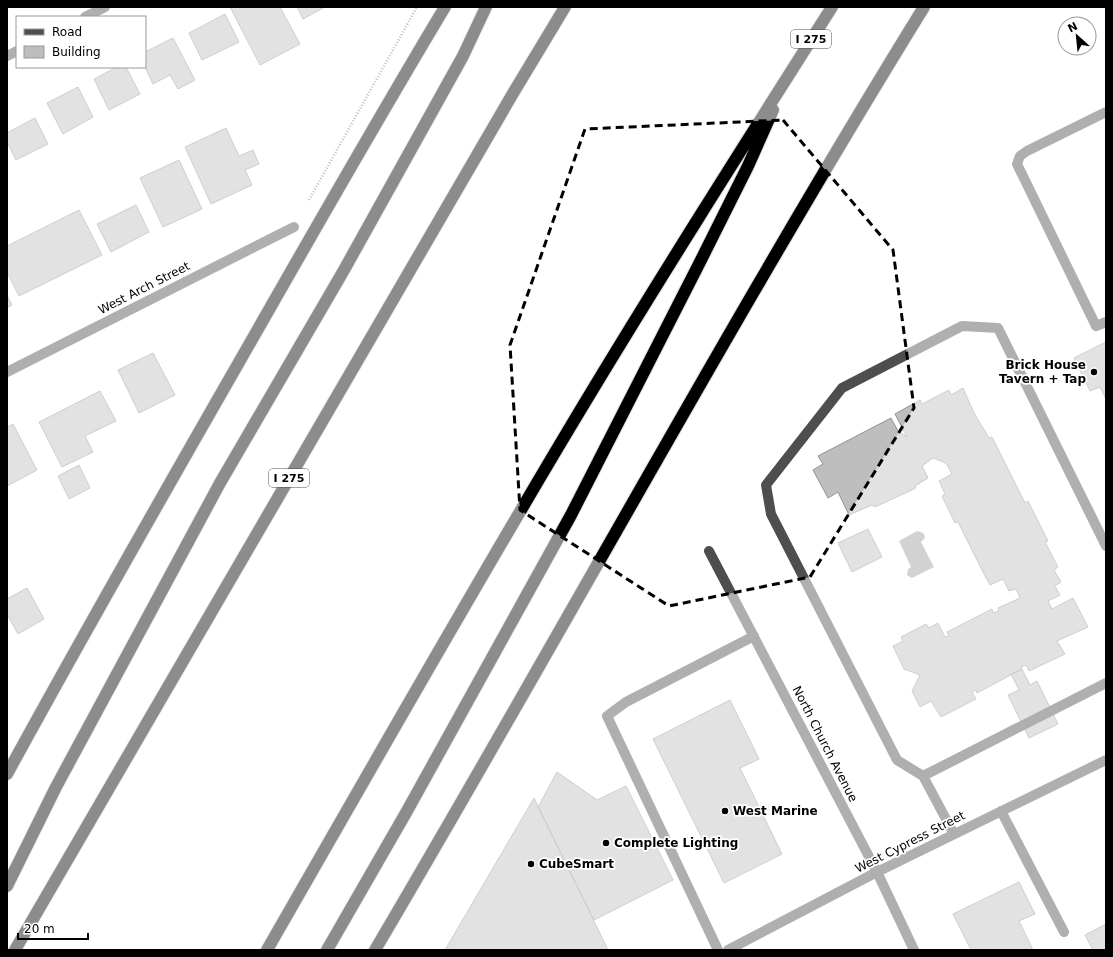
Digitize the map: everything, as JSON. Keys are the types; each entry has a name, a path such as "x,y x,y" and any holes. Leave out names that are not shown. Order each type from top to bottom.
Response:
{"highway":[{"path":"7,774 84,633 279,292 445,7"},
{"path":"7,886 60,780 220,483 344,270 463,56 486,7"},
{"name":"I 275","path":"15,950 512,95 565,7"},
{"name":"I 275","path":"267,950 569,429 724,176 832,7"},
{"path":"375,950 775,255 863,105 924,7"},
{"path":"327,950 407,811 571,515 708,247 748,166 791,71"}],"street":[{"path":"87,16 105,7"},
{"path":"7,56 16,52"},
{"path":"1106,112 1027,151 1020,156 1017,164 1096,326 1106,322"},
{"name":"West Arch Street","path":"7,372 294,227"},
{"path":"954,834 923,776 897,760 770,514 766,485 842,388 962,326 998,328 1106,546"},
{"name":"North Church Avenue","path":"709,551 877,872 914,950"},
{"path":"718,950 607,716 626,702 754,636"},
{"path":"923,776 1106,683"},
{"name":"West Cypress Street","path":"728,950 877,872 1001,811 1105,763"},
{"path":"1001,811 1064,932"}],"highlighted area":[{"path":"783,120 893,250 914,408 810,577 669,606 520,510 510,345 585,129"}],"shaded area":[{"path":"917,531 924,534 925,538 921,542 934,567 912,578 907,575 908,569 911,567 899,541"}],"building":[{"path":"230,7 280,7 300,44 260,65"},
{"path":"297,7 325,7 303,19"},
{"path":"225,14 239,42 202,60 189,33"},
{"path":"173,38 195,80 178,89 170,75 153,84 145,68 146,52"},
{"path":"115,68 127,68 140,94 109,110 94,79"},
{"path":"78,87 93,117 63,134 47,103"},
{"path":"35,118 48,144 16,160 7,142 7,133"},
{"path":"226,128 239,156 253,150 259,164 245,170 252,185 211,204 185,147"},
{"path":"179,160 202,209 163,227 140,178"},
{"path":"136,205 149,232 111,252 97,224"},
{"path":"79,210 102,255 19,296 7,272 7,246"},
{"path":"7,295 12,305 7,308"},
{"name":"Brick House Tavern + Tap","path":"1106,342 1106,399 1100,387 1090,391 1074,358"},
{"path":"153,353 175,395 139,413 118,370"},
{"path":"963,388 974,413 989,438 992,437 1025,503 1028,501 1048,541 1045,542 1058,567 1054,570 1061,582 1055,586 1060,595 1048,601 1052,609 1073,598 1088,627 1057,641 1065,654 1029,671 1026,665 1021,667 1022,669 977,693 976,690 972,692 976,699 941,717 931,701 920,707 912,691 920,675 904,669 893,646 903,641 901,637 926,624 929,628 938,623 945,637 949,636 947,632 992,609 993,613 999,611 998,608 1020,598 1016,589 1009,591 1003,579 990,585 958,522 955,523 942,496 945,494 939,481 952,474 946,463 933,458 922,466 928,478 915,486 916,488 875,507 872,505 849,515 838,492 828,498 813,470 823,464 818,456 891,418 898,431 907,437 895,414 920,400 922,404 949,390 951,395"},
{"path":"100,391 116,421 85,436 93,452 62,467 39,422"},
{"path":"13,424 37,470 7,486 7,427"},
{"path":"79,465 90,488 69,499 58,476"},
{"path":"868,529 882,557 852,572 838,543"},
{"path":"27,588 44,619 18,634 7,614 7,599"},
{"path":"1022,669 1030,685 1037,681 1058,724 1029,738 1008,695 1019,690 1011,674"},
{"name":"West Marine","path":"730,700 759,759 740,768 782,854 724,883 653,739"},
{"name":"Complete Lighting","path":"557,772 597,800 626,786 673,880 594,920 538,807"},
{"name":"CubeSmart","path":"534,798 608,950 445,950"},
{"path":"1019,882 1035,914 1019,921 1033,950 971,950 953,914"},
{"path":"1106,924 1106,950 1093,950 1085,935"}],"place":[{"name":"Brick House Tavern + Tap","path":"1094,372"},
{"name":"West Marine","path":"725,811"},
{"name":"Complete Lighting","path":"606,843"},
{"name":"CubeSmart","path":"531,864"}]}
